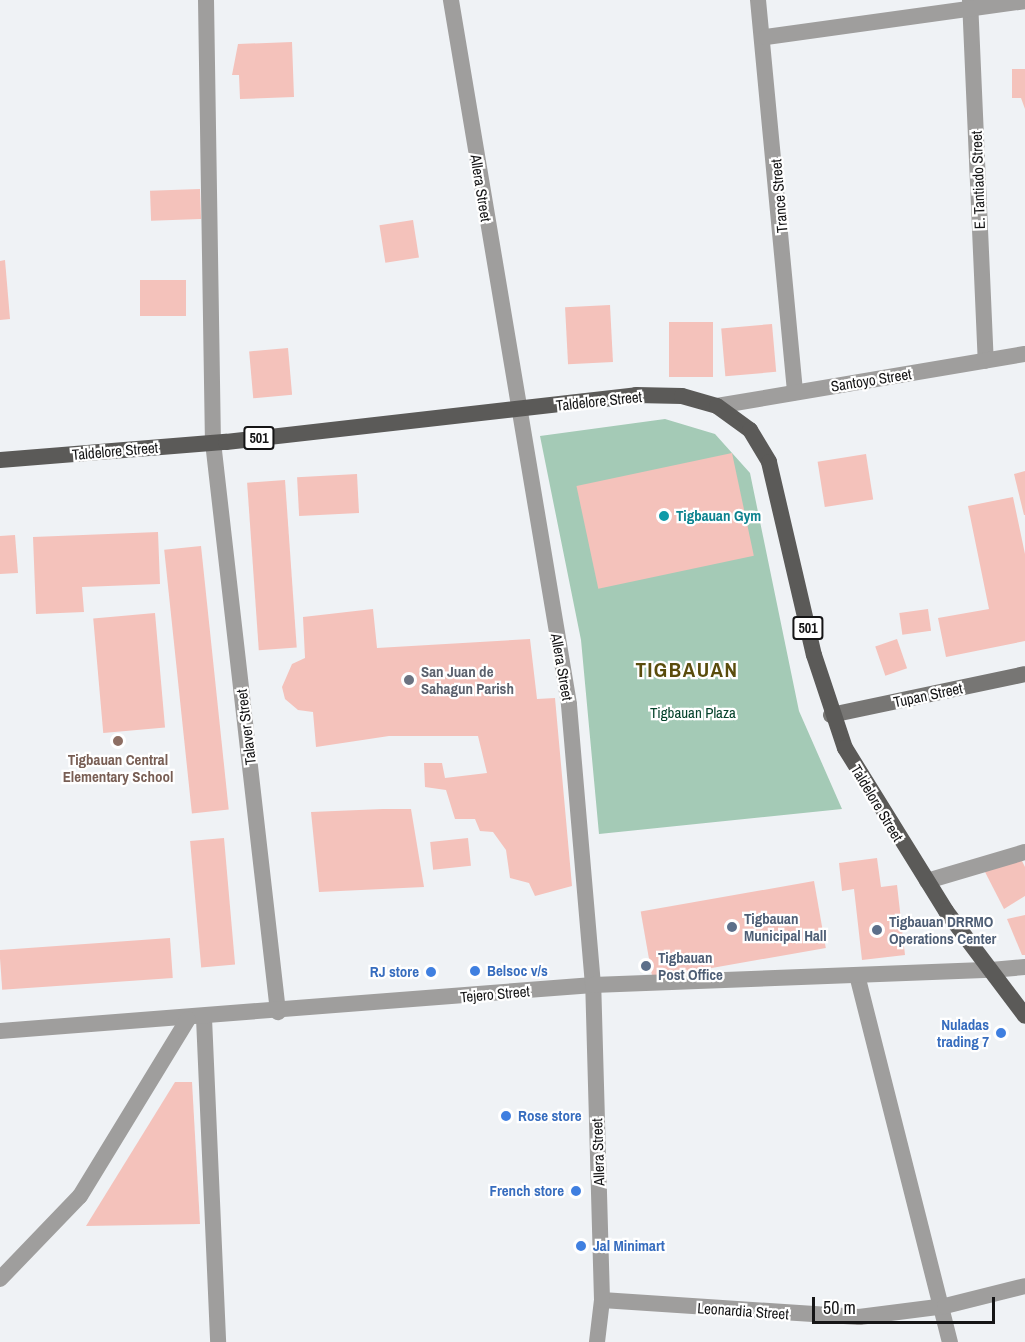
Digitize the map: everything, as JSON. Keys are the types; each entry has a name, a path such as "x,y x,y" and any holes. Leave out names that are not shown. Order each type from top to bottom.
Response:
{"main road":[{"name":"Taldelore Street","path":"0,460 213,442 518,411 636,395 682,396 717,406 750,430 769,462 831,715 845,748 927,881 1025,1016"},
{"name":"Tupan Street","path":"831,715 1025,674"}],"street":[{"name":"Talaver Street","path":"206,0 213,442 278,1012"},
{"name":"Allera Street","path":"451,0 518,411 569,704 593,986 602,1300 597,1342"},
{"name":"Trance Street","path":"759,0 766,37 795,392"},
{"path":"766,37 970,3 1025,1"},
{"name":"E. Tantiado Street","path":"970,3 986,361"},
{"name":"Santoyo Street","path":"717,406 1025,354"},
{"path":"927,881 1025,852"},
{"name":"Tejero Street","path":"0,1031 278,1012 593,986 1025,967"},
{"path":"857,975 945,1306 950,1342"},
{"path":"4,1269 80,1196 196,1018"},
{"path":"196,1018 218,1342"},
{"name":"Leonardia Street","path":"602,1300 859,1317 945,1306 1025,1286"}],"green space":[{"name":"Tigbauan Plaza","path":"665,419 715,434 750,473 799,711 842,809 599,834 581,640 540,436"}],"building":[{"path":"292,42 294,97 240,99 239,75 232,75 238,44"},
{"path":"1012,69 1025,69 1025,109 1021,98 1012,98"},
{"path":"200,189 201,219 151,221 150,191"},
{"path":"413,220 419,258 385,263 379,225"},
{"path":"5,260 10,319 0,320 0,261"},
{"path":"140,280 186,280 186,316 140,316"},
{"path":"610,305 613,362 568,364 565,307"},
{"path":"669,322 713,322 713,377 669,377"},
{"path":"772,324 776,372 725,376 721,328"},
{"path":"288,348 292,395 253,398 249,351"},
{"name":"Tigbauan Gym","path":"732,453 754,556 598,589 576,486"},
{"path":"866,454 873,499 825,507 818,462"},
{"path":"1025,471 1025,515 1024,515 1014,474"},
{"path":"357,474 359,513 299,516 297,477"},
{"path":"285,480 297,648 259,650 247,483"},
{"path":"1013,497 1025,554 1025,641 946,657 938,618 989,609 968,506"},
{"path":"158,532 160,584 82,587 84,612 36,614 33,537"},
{"path":"15,535 18,573 0,574 0,536"},
{"path":"201,546 229,810 192,813 164,550"},
{"path":"373,609 377,648 530,639 537,699 555,698 572,886 535,896 529,883 510,878 506,850 493,832 480,831 475,819 455,819 446,790 425,787 424,763 442,763 445,778 487,773 478,736 389,736 316,747 313,712 298,710 285,699 282,687 292,664 305,658 303,617"},
{"path":"928,609 931,631 902,635 899,613"},
{"path":"155,613 165,728 103,733 93,618"},
{"path":"897,639 907,668 885,676 875,646"},
{"path":"411,809 424,887 319,892 311,812"},
{"path":"224,838 235,965 201,967 190,841"},
{"path":"468,838 471,866 433,870 430,842"},
{"path":"1018,853 1025,867 1025,896 1004,909 984,870"},
{"path":"877,858 881,887 897,885 905,955 862,960 854,889 842,891 839,863"},
{"name":"Tigbauan Municipal Hall","path":"814,881 826,948 652,979 641,912"},
{"path":"1025,915 1025,955 1022,955 1007,919"},
{"path":"170,938 173,978 2,990 0,950"},
{"path":"175,1082 192,1082 200,1224 86,1226"}],"place":[{"name":"Tigbauan Gym","path":"664,516"},
{"name":"San Juan de Sahagun Parish","path":"409,680"},
{"name":"Tigbauan Central Elementary School","path":"118,741"},
{"name":"Tigbauan Municipal Hall","path":"732,927"},
{"name":"Tigbauan DRRMO Operations Center","path":"877,930"},
{"name":"Tigbauan Post Office","path":"646,966"},
{"name":"Belsoc v/s","path":"475,971"},
{"name":"RJ store","path":"431,972"},
{"name":"Nuladas trading 7","path":"1001,1033"},
{"name":"Rose store","path":"506,1116"},
{"name":"French store","path":"576,1191"},
{"name":"Jal Minimart","path":"581,1246"}],"district":[{"name":"TIGBAUAN","path":"687,670"}]}
